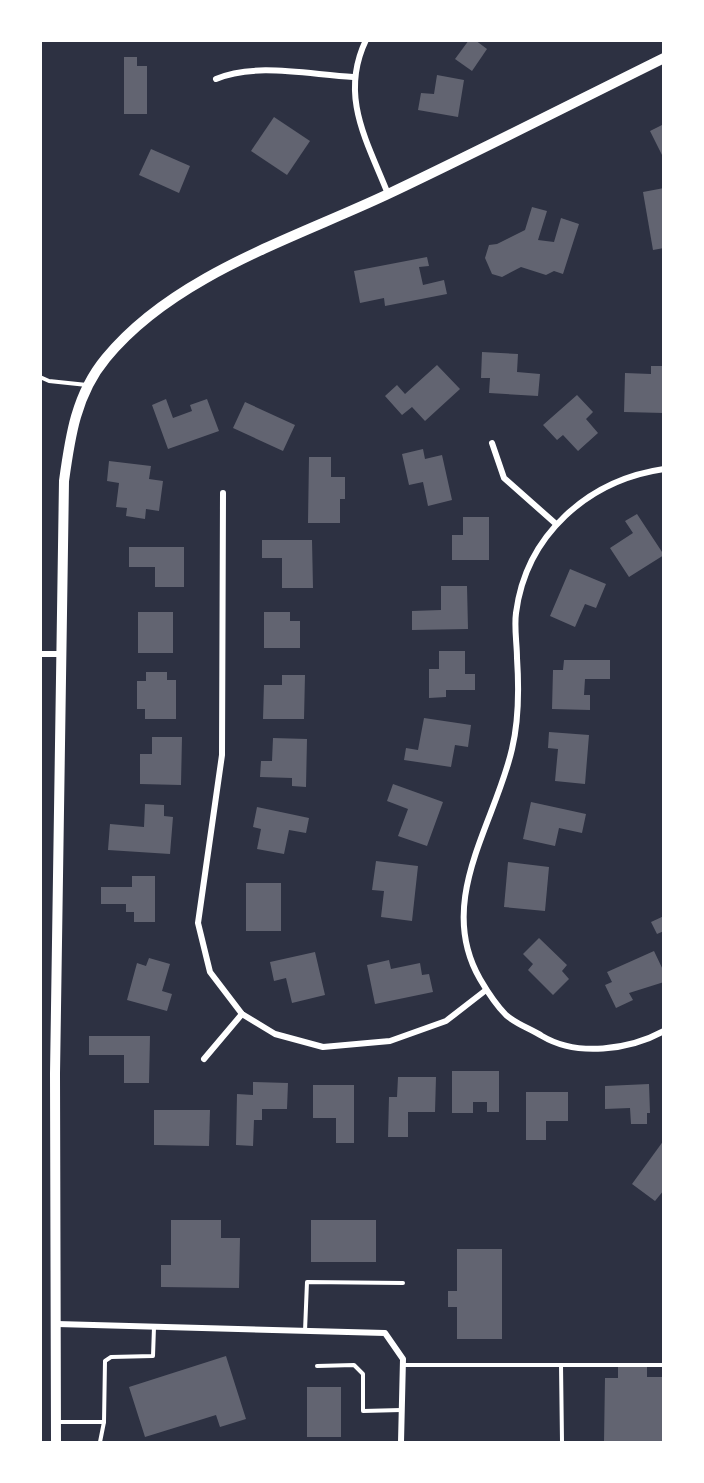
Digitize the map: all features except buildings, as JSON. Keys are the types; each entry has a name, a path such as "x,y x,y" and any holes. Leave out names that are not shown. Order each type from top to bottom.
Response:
{"street":[{"path":"366,40 358,56 353,77 360,124 388,194"},
{"path":"56,1443 56,1074 64,481 72,426 89,385 105,359 139,324 194,283 388,194 663,58"},
{"path":"216,79 229,74 268,72 353,77"},
{"path":"492,443 504,478 556,524"},
{"path":"663,469 643,472 603,488 570,510 541,542 520,595 516,615 518,679 512,750 473,859 464,895 464,925 468,951 486,990 507,1016 546,1039 580,1047 631,1045 663,1031"},
{"path":"223,493 222,755 198,923 210,972 242,1014 275,1034 323,1047 390,1041 446,1021 486,990"},
{"path":"40,654 60,654"},
{"path":"204,1059 242,1014"},
{"path":"57,1324 385,1333 403,1359 401,1443"}],"lane":[{"path":"40,377 49,381 89,385"},
{"path":"305,1331 307,1282 403,1283"},
{"path":"100,1443 104,1422 105,1361 111,1358 153,1356 154,1327"},
{"path":"317,1366 354,1365 363,1374 363,1411 402,1410"},
{"path":"403,1365 663,1365"},
{"path":"561,1365 562,1443"},
{"path":"56,1422 104,1422"}]}
